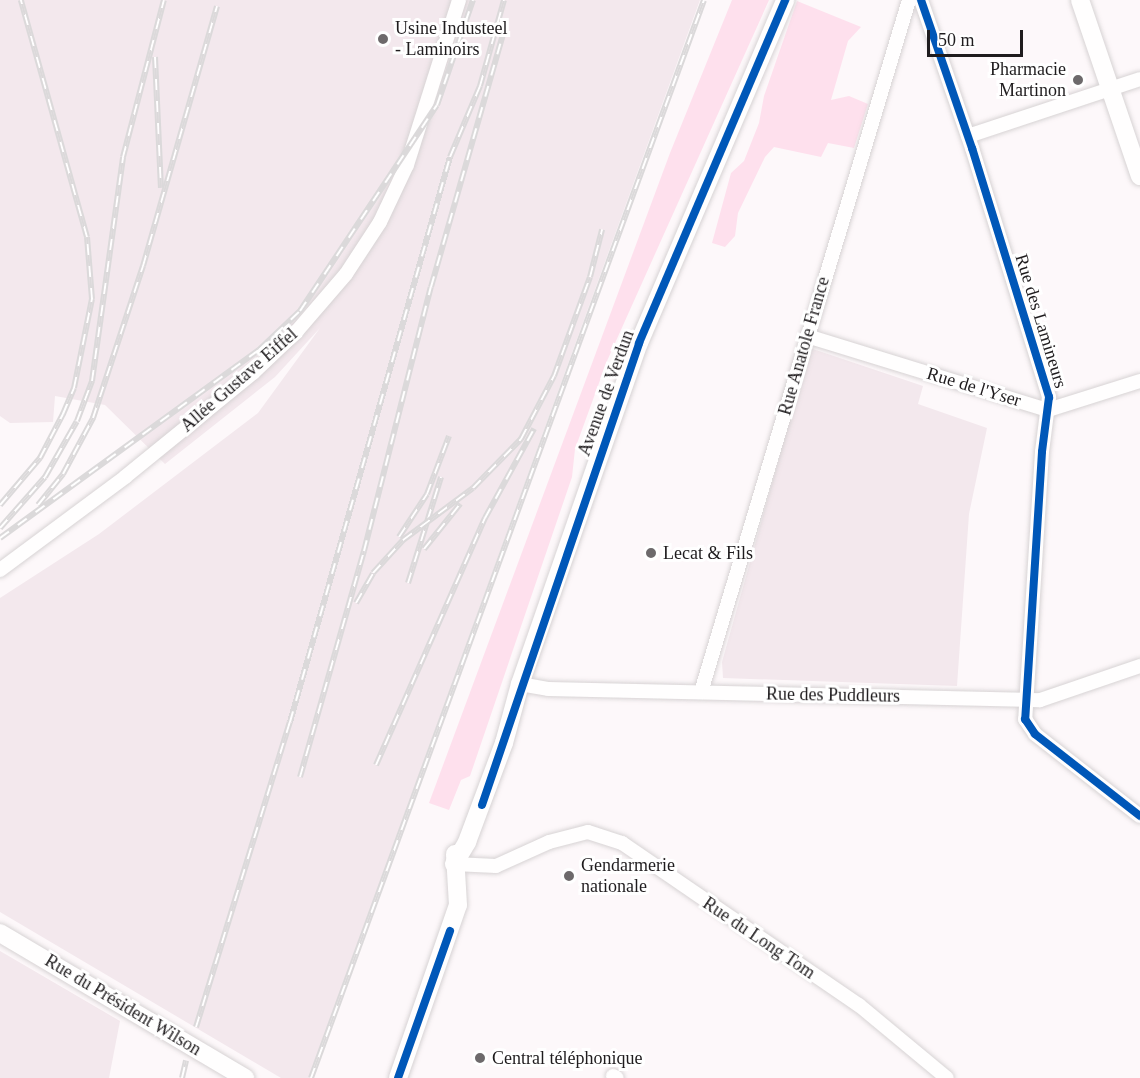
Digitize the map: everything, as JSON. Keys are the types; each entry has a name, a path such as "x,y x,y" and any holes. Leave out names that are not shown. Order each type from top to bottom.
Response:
{"main road":[{"name":"Avenue de Verdun","path":"398,1078 409,1053 458,904 454,864 457,839 520,684 639,343 784,0"},
{"path":"1080,0 1140,176"},
{"name":"Rue du Président Wilson","path":"0,933 245,1078"},
{"name":"Avenue de Verdun","path":"408,1078 409,1053"}],"street":[{"name":"Allée Gustave Eiffel","path":"0,570 125,477 254,373 297,331 346,274 380,222 407,165 459,0"},
{"name":"Rue Anatole France","path":"701,692 909,0"},
{"name":"Rue des Lamineurs","path":"921,0 968,135 1047,387 1048,410 1024,719 1035,734 1140,816"},
{"path":"968,135 1140,79"},
{"name":"Rue de l'Yser","path":"807,336 1048,410"},
{"path":"1048,410 1140,381"},
{"name":"Rue des Puddleurs","path":"520,684 548,689 1024,700 1079,690 1140,666"},
{"name":"Rue du Long Tom","path":"454,864 496,866 549,842 588,832 622,843 859,1005 947,1078"}],"shaded area":[{"path":"0,0 700,0 309,1078 281,1078 0,912 0,598 99,534 258,413 320,328 275,377 165,464 105,405 55,396 53,422 10,423 0,416"},
{"path":"732,0 769,0 607,361 575,449 572,477 470,776 461,780 449,810 429,803 670,153"},
{"path":"797,1 861,27 848,41 831,100 849,96 868,104 854,148 828,143 821,157 774,147 765,157 738,213 735,236 725,247 712,243 731,173 744,161 759,123 764,96"},
{"path":"810,348 923,386 918,404 987,428 969,514 957,686 723,678 722,662"},
{"path":"0,951 120,1021 109,1078 0,1078"}],"railway":[{"path":"0,505 40,458 63,414 74,388 92,299 87,237 21,0"},
{"path":"0,528 45,477 77,421 92,381 123,157 164,0"},
{"path":"0,538 259,350 300,311 437,105 473,0"},
{"path":"196,1027 290,722 450,157 480,86 504,0"},
{"path":"311,1078 704,0"},
{"path":"38,505 63,474 93,418 143,266 217,6"},
{"path":"300,777 364,551 431,287 505,27"},
{"path":"155,57 161,188"},
{"path":"356,603 373,573 403,540 473,488 521,439 554,376 590,277 602,230"},
{"path":"376,765 485,518 534,429"},
{"path":"399,537 427,494 449,436"},
{"path":"408,583 441,477"},
{"path":"424,549 460,504"},
{"path":"182,1078 186,1060"}],"cycle path":[{"path":"482,805 639,343 785,0"},
{"path":"921,0 972,148 1049,397 1042,452 1025,719 1035,734 1140,816"},
{"path":"398,1078 450,931"}],"place":[{"name":"Usine Industeel - Laminoirs","path":"383,39"},
{"name":"Pharmacie Martinon","path":"1078,80"},
{"name":"Lecat & Fils","path":"651,553"},
{"name":"Gendarmerie nationale","path":"569,876"},
{"name":"Central téléphonique","path":"480,1058"}]}
